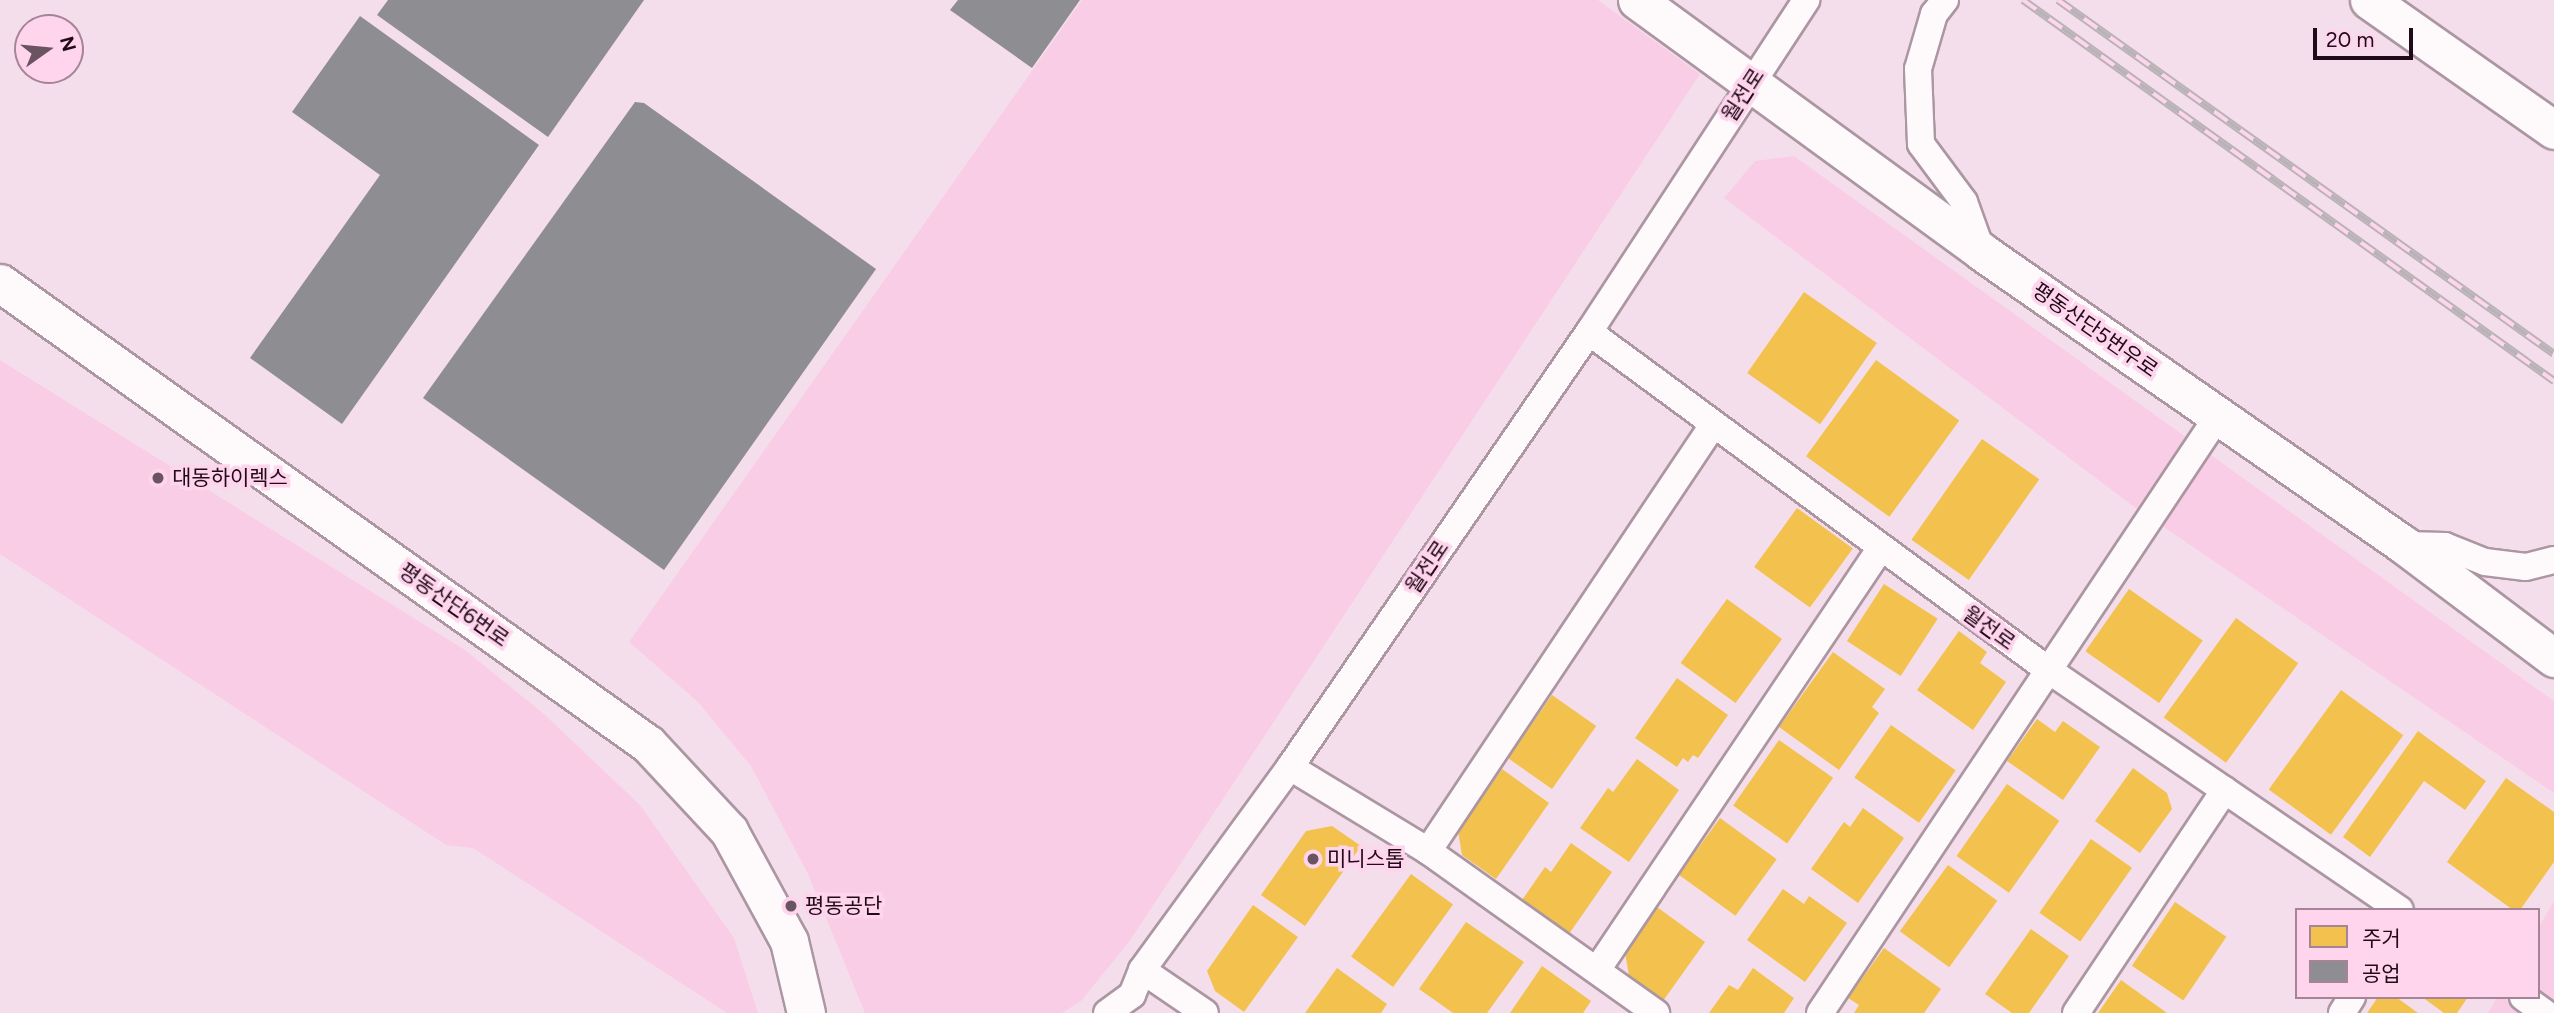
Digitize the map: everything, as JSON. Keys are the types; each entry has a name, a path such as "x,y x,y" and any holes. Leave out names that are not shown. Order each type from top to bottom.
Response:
{"street":[{"name":"평동산단5번우로","path":"1637,0 1749,85 1982,253 2404,545 2554,658"},
{"name":"월전로","path":"1107,1013 1132,995 1142,970 1290,767 1589,332 1806,0"},
{"path":"1945,0 1934,14 1918,69 1921,144 1964,202 1982,253"},
{"path":"2369,0 2554,130"},
{"name":"평동산단6번로","path":"0,283 649,744 729,831 789,941 806,1013"},
{"name":"월전로","path":"1589,332 2047,670 2397,908"},
{"path":"1820,1013 2218,416"},
{"path":"1428,851 1713,425"},
{"path":"2404,545 2445,546 2485,562 2526,567 2554,560"},
{"path":"1597,970 1880,549"},
{"path":"1290,767 1428,851 1656,1013"},
{"path":"2076,1013 2225,790"},
{"path":"1142,970 1205,1013"},
{"path":"2526,999 2545,1013"}],"shaded area":[{"path":"1082,0 1598,0 1700,74 1129,942 1081,1001 1062,1013 865,1013 808,874 751,766 698,702 629,642"},
{"path":"1794,156 2554,701 2554,793 2133,506 1724,198 1755,161"},
{"path":"0,360 465,650 544,714 640,805 734,938 758,1013 727,1013 473,848 446,845 0,554"},
{"path":"2554,901 2554,1013 2488,1013 2496,999 2540,999 2540,925"}],"building: 주거":[{"path":"1804,292 1877,343 1820,424 1747,373"},
{"path":"1876,360 1959,421 1889,517 1806,456"},
{"path":"1982,439 2039,479 1969,580 1911,540"},
{"path":"1797,508 1853,549 1810,608 1754,567"},
{"path":"1884,584 1938,619 1901,676 1847,641"},
{"path":"2129,589 2203,641 2159,703 2085,651"},
{"path":"1727,599 1782,639 1736,703 1681,663"},
{"path":"2236,618 2298,663 2226,763 2164,718"},
{"path":"1959,631 1987,652 1980,663 2006,682 1973,730 1917,690"},
{"path":"1833,652 1885,689 1872,707 1879,713 1839,770 1779,727"},
{"path":"1677,678 1728,715 1698,758 1693,755 1688,762 1683,758 1677,767 1635,738"},
{"path":"2341,690 2403,735 2331,835 2269,790"},
{"path":"1552,695 1596,726 1552,789 1508,758"},
{"path":"2037,719 2055,732 2063,721 2100,747 2063,800 2007,761"},
{"path":"1891,725 1956,770 1919,823 1854,777"},
{"path":"2418,731 2486,781 2465,810 2424,781 2370,857 2343,837"},
{"path":"1779,740 1833,778 1787,843 1733,806"},
{"path":"1637,759 1679,790 1629,862 1580,828 1608,788 1613,792"},
{"path":"2133,768 2167,793 2172,809 2140,853 2095,821"},
{"path":"1502,769 1549,803 1496,879 1462,855 1458,831"},
{"path":"2506,778 2554,812 2554,862 2521,908 2510,908 2447,862"},
{"path":"2007,784 2059,821 2009,893 1957,856"},
{"path":"1863,808 1904,838 1858,903 1811,869 1844,822 1850,827"},
{"path":"1720,818 1777,859 1735,916 1679,875"},
{"path":"1332,826 1361,846 1305,926 1261,895 1306,831"},
{"path":"2091,839 2132,868 2080,941 2039,913"},
{"path":"1571,843 1612,872 1569,934 1522,900 1545,867 1551,872"},
{"path":"1948,865 1997,901 1949,967 1900,931"},
{"path":"1411,874 1453,905 1393,987 1351,957"},
{"path":"1783,889 1804,904 1809,896 1847,923 1805,982 1747,940"},
{"path":"2175,902 2226,937 2183,1001 2132,966"},
{"path":"1253,905 1298,937 1244,1012 1215,991 1207,971"},
{"path":"1657,907 1705,942 1663,1001 1629,976 1625,952"},
{"path":"1466,922 1524,962 1487,1013 1453,1013 1419,989"},
{"path":"2031,929 2069,956 2029,1013 2012,1013 1985,994"},
{"path":"1884,948 1941,989 1924,1013 1854,1013 1859,1005 1848,998"},
{"path":"1542,966 1591,1001 1583,1013 1510,1013"},
{"path":"1337,968 1387,1004 1381,1013 1305,1013"},
{"path":"1753,968 1794,998 1784,1013 1709,1013 1729,985 1738,990"},
{"path":"2121,980 2167,1013 2098,1013"},
{"path":"2377,999 2399,999 2418,1013 2367,1013"},
{"path":"2425,999 2467,999 2457,1013 2444,1013"}],"building: 공업":[{"path":"388,0 644,0 548,137 377,15"},
{"path":"958,0 1080,0 1032,68 950,10"},
{"path":"360,16 539,145 342,424 250,358 380,175 292,112"},
{"path":"635,102 644,103 876,269 664,570 423,398"}],"railway":[{"path":"2023,0 2554,381"},
{"path":"2058,0 2554,354"}],"place":[{"name":"대동하이렉스","path":"158,478"},
{"name":"미니스톱","path":"1313,859"},
{"name":"평동공단","path":"791,906"}]}
